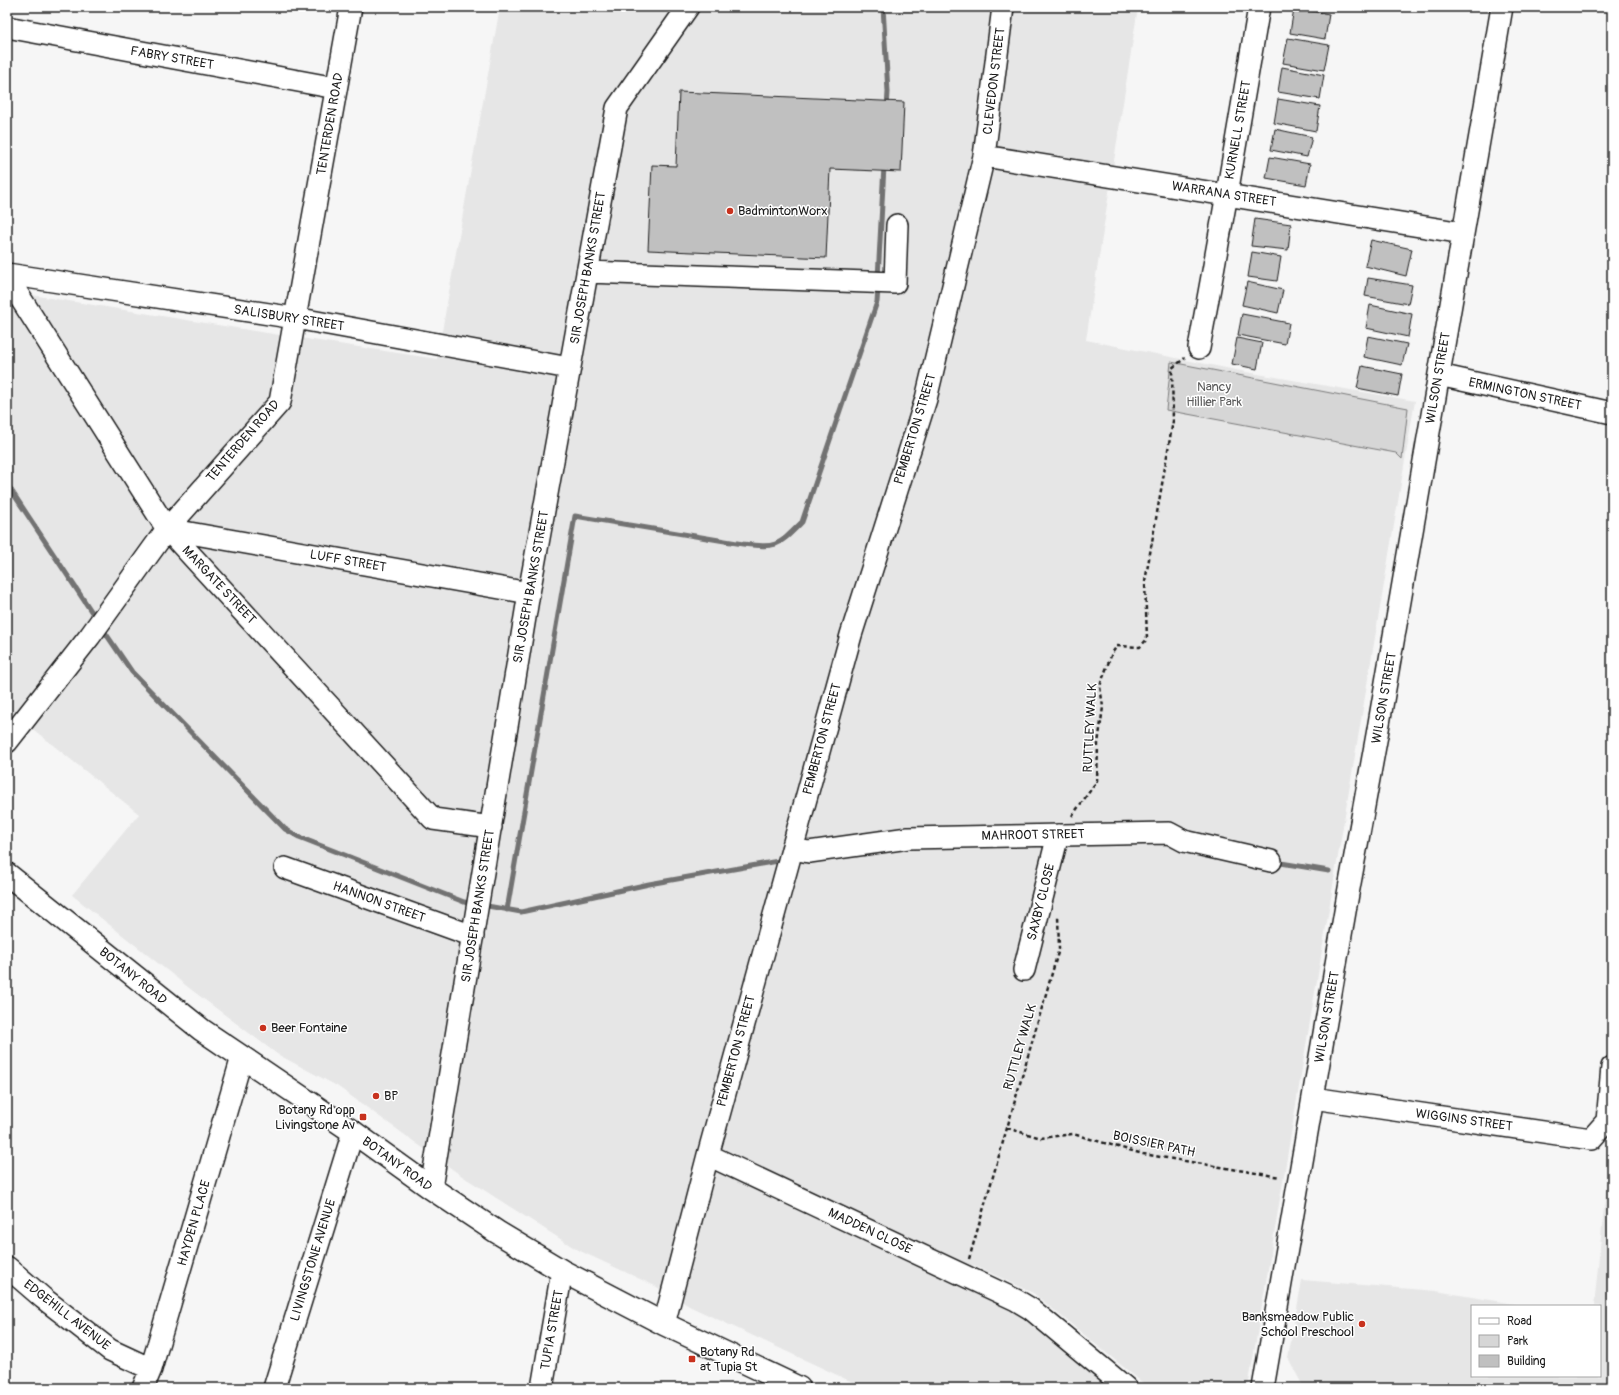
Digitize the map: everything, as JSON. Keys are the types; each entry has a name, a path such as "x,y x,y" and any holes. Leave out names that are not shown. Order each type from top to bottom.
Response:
{"main road":[{"name":"BOTANY ROAD","path":"7,874 162,1000 202,1030 497,1232 562,1271 664,1324 799,1388"}],"street":[{"name":"TENTERDEN ROAD","path":"7,742 90,636 167,529 280,402 351,7"},
{"name":"SIR JOSEPH BANKS STREET","path":"431,1188 529,593 617,108 688,7"},
{"name":"CLEVEDON STREET","path":"984,156 1003,7"},
{"name":"KURNELL STREET","path":"1199,348 1259,7"},
{"name":"WILSON STREET","path":"1263,1388 1380,720 1502,7"},
{"name":"FABRY STREET","path":"7,27 336,88"},
{"name":"WARRANA STREET","path":"984,156 1463,233"},
{"name":"PEMBERTON STREET","path":"664,1324 708,1155 851,634 926,399 984,156"},
{"path":"587,272 895,283 897,225"},
{"name":"SALISBURY STREET","path":"7,275 295,318 569,368"},
{"name":"MARGATE STREET","path":"7,275 167,529 433,819 491,827"},
{"name":"ERMINGTON STREET","path":"1439,375 1612,413"},
{"name":"LUFF STREET","path":"167,529 529,593"},
{"name":"MAHROOT STREET","path":"792,849 809,852 908,838 1169,833 1184,841 1271,861"},
{"name":"SAXBY CLOSE","path":"1024,970 1064,835"},
{"name":"HANNON STREET","path":"285,868 473,936"},
{"name":"HAYDEN PLACE","path":"143,1388 151,1369 242,1057"},
{"name":"WIGGINS STREET","path":"1313,1098 1591,1139 1607,1121 1612,1067"},
{"name":"LIVINGSTONE AVENUE","path":"274,1388 353,1132"},
{"name":"MADDEN CLOSE","path":"708,1155 1006,1294 1030,1309 1126,1388"},
{"name":"EDGEHILL AVENUE","path":"7,1267 43,1298 110,1350 151,1369"},
{"name":"TUPIA STREET","path":"542,1388 562,1271"},
{"path":"1267,1366 1278,1388"}],"path":[{"name":"RUTTLEY WALK","path":"1064,835 1070,820 1097,781 1098,744 1103,707 1100,686 1112,653 1117,646 1140,647 1147,639 1145,582 1173,421 1172,368 1199,348"},
{"name":"RUTTLEY WALK","path":"964,1275 1059,949 1058,912"},
{"name":"BOISSIER PATH","path":"1007,1128 1041,1138 1073,1134 1143,1154 1299,1180"}],"shaded area":[{"path":"500,7 1138,7 1086,340 1246,372 1415,401 1248,1388 1149,1388 1033,1293 973,1265 961,1281 995,1297 1060,1341 1119,1388 865,1388 691,1307 655,1286 576,1249 459,1174 337,1086 277,1054 193,991 72,895 139,814 9,710 7,713 7,291 437,359"},
{"name":"Banksmeadow Public School Preschool","path":"1612,1168 1612,1388 1304,1388 1288,1358 1302,1280 1436,1291 1520,1305 1471,1305 1471,1377 1601,1377 1601,1305 1594,1305 1608,1169"}],"green space":[{"name":"Nancy Hillier Park","path":"1171,362 1408,408 1402,459 1396,453 1166,410"}],"building":[{"path":"1294,8 1329,14 1325,39 1290,33"},
{"path":"1288,38 1329,45 1324,70 1283,63"},
{"path":"1282,67 1324,75 1320,99 1278,92"},
{"path":"679,92 904,102 901,172 830,169 826,258 648,250 652,165 676,166"},
{"path":"1278,99 1320,106 1316,131 1274,123"},
{"path":"1275,129 1312,137 1307,157 1271,150"},
{"path":"1270,157 1310,164 1306,185 1266,178"},
{"path":"1255,219 1291,224 1288,250 1251,246"},
{"path":"1371,240 1412,249 1406,276 1365,266"},
{"path":"1252,252 1281,257 1277,281 1248,277"},
{"path":"1368,278 1412,285 1408,304 1365,296"},
{"path":"1247,282 1283,290 1278,313 1242,305"},
{"path":"1370,305 1412,314 1408,337 1366,328"},
{"path":"1242,314 1289,323 1285,344 1238,335"},
{"path":"1368,336 1407,344 1402,365 1364,357"},
{"path":"1237,338 1262,343 1257,369 1232,364"},
{"path":"1362,366 1402,374 1398,396 1357,388"}],"waterway":[{"path":"883,7 888,92 887,108"},
{"path":"878,278 884,166"},
{"path":"507,910 575,516 763,546 776,544 787,537 802,522 877,302 878,288"},
{"path":"7,484 97,620"},
{"path":"102,628 132,672 285,829 299,837 464,902 474,904"},
{"path":"482,905 521,912 649,884 784,860"},
{"path":"1275,862 1329,871"}],"place":[{"name":"BadmintonWorx","path":"730,211"},
{"name":"Beer Fontaine","path":"263,1028"},
{"name":"BP","path":"376,1096"},
{"name":"Botany Rd opp Livingstone Av","path":"363,1117"},
{"name":"Banksmeadow Public School Preschool","path":"1362,1324"},
{"name":"Botany Rd at Tupia St","path":"692,1359"}]}
